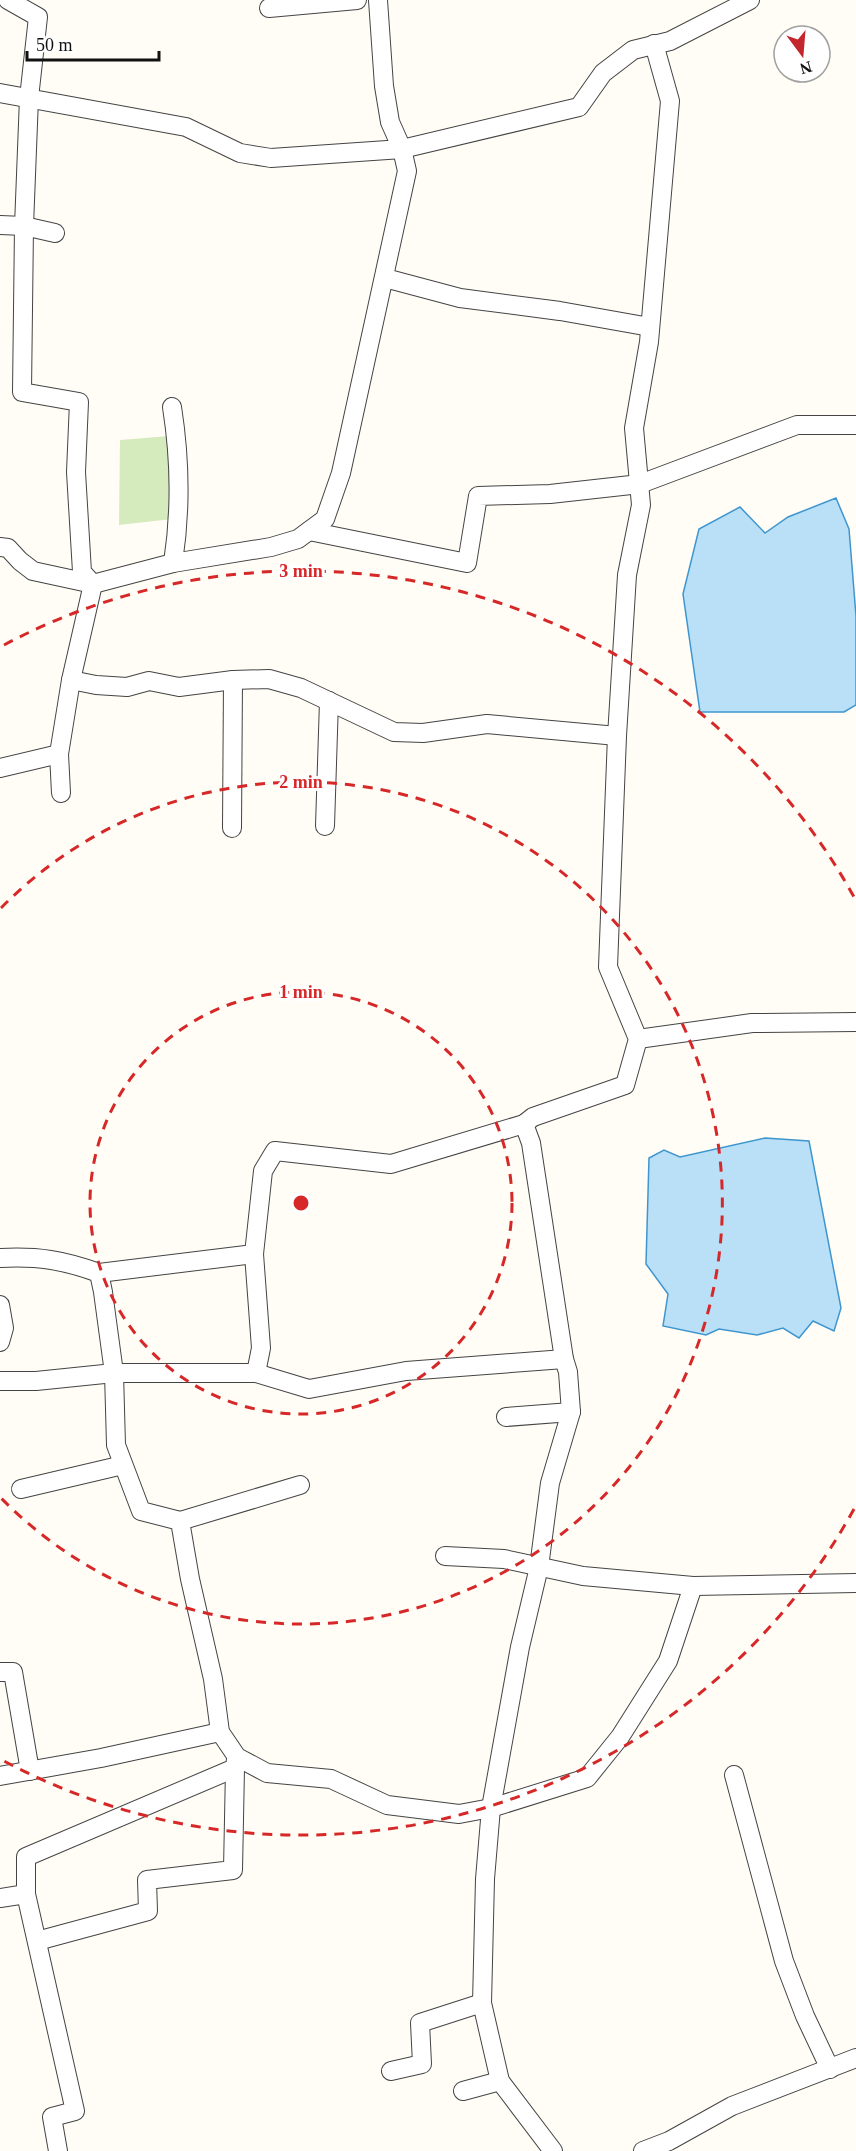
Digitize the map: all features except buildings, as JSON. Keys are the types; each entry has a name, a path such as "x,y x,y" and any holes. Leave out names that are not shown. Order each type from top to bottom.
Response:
{"street":[{"path":"8,0 37,8 38,17 29,98 24,226 22,392 79,402 76,472 82,572 93,584"},
{"path":"269,8 357,0"},
{"path":"0,547 8,548 33,571 93,584 173,563 271,547 298,539 325,519 340,473 407,171 402,149 390,122 385,95 378,0"},
{"path":"0,93 186,127 240,153 271,158 402,149 579,107 603,73 633,50 670,40 750,0"},
{"path":"256,1372 261,1348 254,1254 263,1171 275,1151 391,1164 524,1124 533,1117 625,1085 638,1039 608,967 617,736 627,575 641,505 634,428 650,327 670,101 654,44"},
{"path":"0,225 24,226 55,233"},
{"path":"384,278 460,298 560,311 650,327"},
{"path":"172,407 176,435 179,523 173,563"},
{"path":"309,531 467,563 478,496 550,494 640,484 797,425 856,425"},
{"path":"61,793 58,754 71,680 93,584"},
{"path":"71,680 96,685 128,687 149,681 179,687 233,680 269,679 301,688 394,732 423,733 487,724 617,736"},
{"path":"232,828 233,680"},
{"path":"325,826 329,701"},
{"path":"0,768 58,754"},
{"path":"638,1039 752,1023 856,1022"},
{"path":"524,1124 531,1143 564,1359 568,1372 571,1412 550,1483 539,1567 520,1647 491,1809 485,1879 482,2003 500,2081 553,2151"},
{"path":"0,1258 29,1256 72,1264 99,1273 254,1254"},
{"path":"99,1273 114,1373 116,1445 141,1511 180,1521 300,1485"},
{"path":"0,1305 4,1328 0,1342"},
{"path":"0,1381 36,1381 114,1373 256,1372 309,1389 406,1371 564,1359"},
{"path":"506,1417 571,1412"},
{"path":"21,1488 123,1465"},
{"path":"36,1941 148,1911 147,1880 233,1870 236,1763 220,1732 213,1679 190,1579 180,1521"},
{"path":"445,1556 504,1559 583,1575 693,1586 856,1583"},
{"path":"58,2151 52,2117 75,2111 26,1894 26,1857 236,1763 267,1773 330,1779 387,1805 459,1814 491,1809 587,1779 620,1737 668,1661 693,1586"},
{"path":"0,1672 13,1672 30,1771"},
{"path":"0,1776 101,1758 220,1732"},
{"path":"734,1775 784,1961 805,2016 830,2068"},
{"path":"0,1898 26,1894"},
{"path":"391,2071 422,2064 420,2023 482,2003"},
{"path":"643,2151 669,2141 732,2106 856,2058"},
{"path":"463,2091 500,2081"}],"green space":[{"path":"169,436 172,519 119,525 120,440"}],"water":[{"path":"836,498 849,529 856,616 856,705 844,712 700,712 683,594 699,529 740,507 765,533 788,517"},
{"path":"765,1138 809,1141 841,1308 834,1331 813,1321 799,1338 783,1328 757,1335 719,1329 706,1335 663,1326 668,1294 646,1264 649,1158 664,1150 680,1157"}]}
